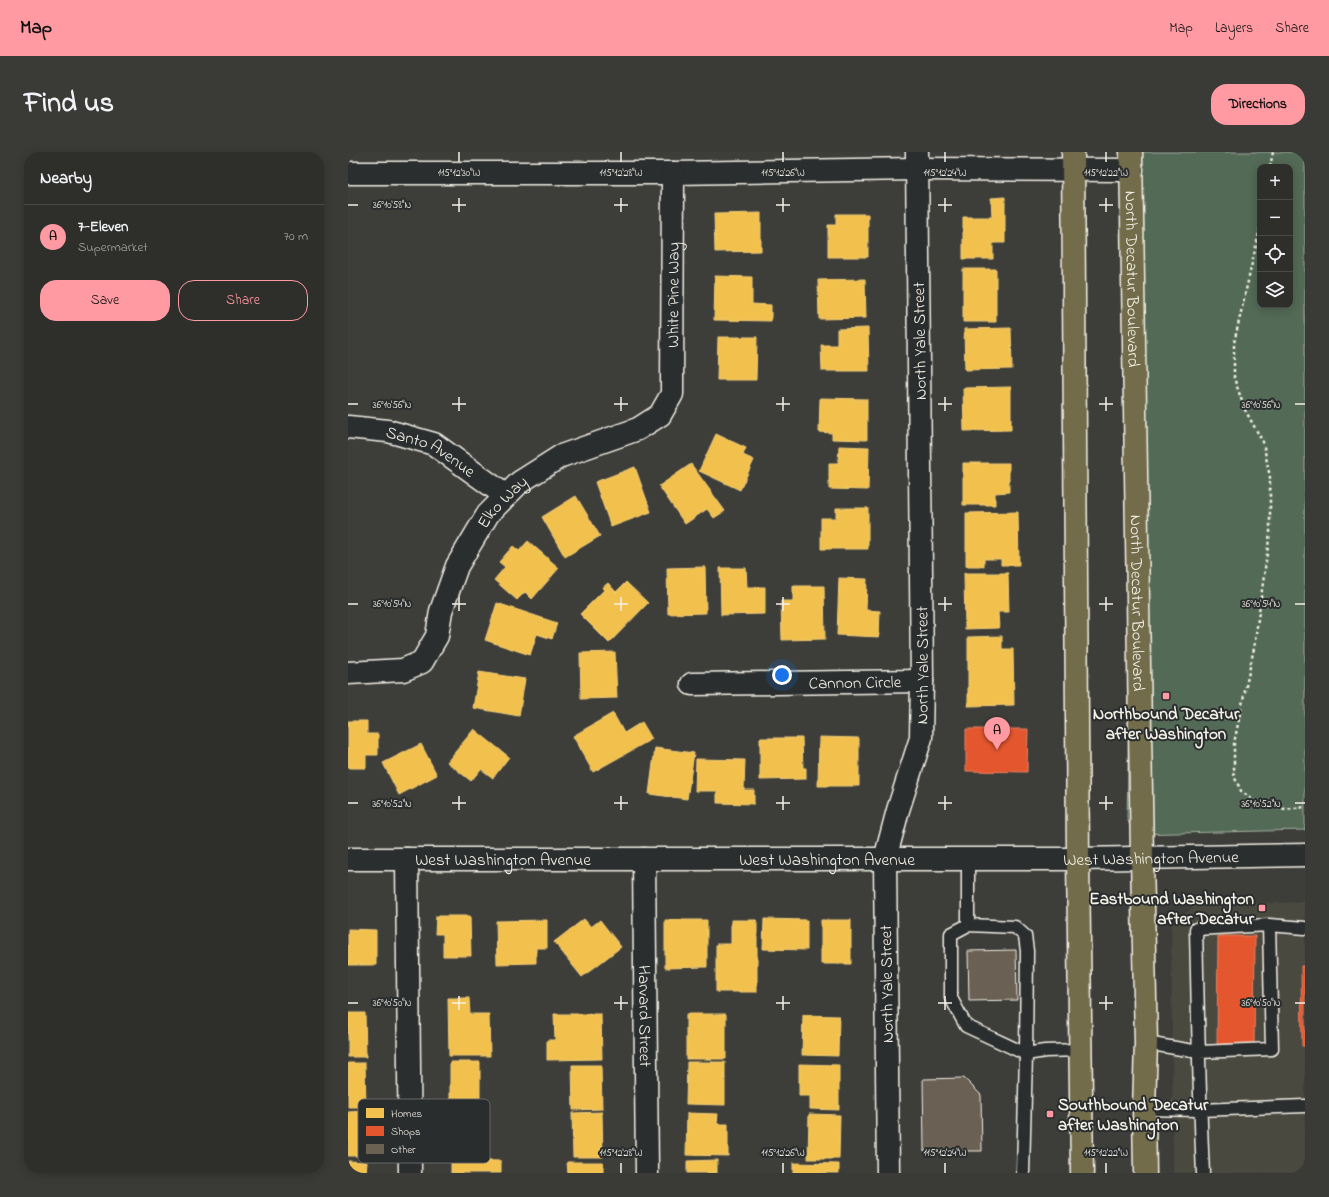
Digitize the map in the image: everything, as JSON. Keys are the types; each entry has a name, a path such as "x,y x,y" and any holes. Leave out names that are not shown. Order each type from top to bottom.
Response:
{"main road":[{"path":"1074,160 1078,859 1082,1173"},
{"name":"North Decatur Boulevard","path":"1131,161 1146,1043 1144,1109 1145,1173"}],"street":[{"path":"348,173 674,173 917,161 1131,161"},
{"name":"North Yale Street","path":"888,1173 885,859 898,810 921,738 922,681 917,161"},
{"name":"White Pine Way","path":"660,415 672,394 674,173"},
{"name":"Elko Way","path":"348,673 403,670 422,662 437,636 441,611 457,566 488,514 520,482 561,456 638,429 660,415"},
{"name":"Santo Avenue","path":"348,427 388,432 434,444 506,496"},
{"name":"Cannon Circle","path":"692,684 922,681"},
{"name":"West Washington Avenue","path":"348,859 1078,859 1305,855"},
{"path":"407,859 409,1099"},
{"name":"Harvard Street","path":"644,859 647,1173"},
{"path":"410,1163 410,1173"}],"lane":[{"path":"968,859 968,925"},
{"path":"1023,1173 1026,1054 1027,950 1025,936 1015,927 968,925 951,934 951,998 966,1026 1026,1054 1045,1051 1080,1050"},
{"path":"1146,1043 1199,1052 1272,1049 1269,925"},
{"path":"1203,1173 1196,929 1269,925 1305,928"},
{"path":"1144,1109 1200,1110 1305,1106"}],"path":[{"path":"1271,164 1273,152"},
{"path":"1258,236 1234,343 1234,378 1245,410 1262,442 1270,477 1270,532 1254,648 1234,742 1234,776 1241,791 1257,803 1282,809 1305,807"}],"shaded area":[{"path":"1305,902 1305,1173 1173,1173 1171,926 1195,905"}],"green space":[{"path":"1139,152 1305,152 1305,830 1133,834 1127,818"}],"building: Homes":[{"path":"1005,197 1005,243 993,243 993,259 963,259 963,217 992,217 991,198"},
{"path":"761,213 761,251 715,252 714,214"},
{"path":"836,214 868,214 868,257 828,257 828,225 836,225"},
{"path":"963,269 996,269 996,322 963,322"},
{"path":"715,276 752,277 752,304 771,305 771,321 714,320"},
{"path":"865,279 866,318 819,319 818,280"},
{"path":"868,328 869,371 822,371 821,345 837,345 837,329"},
{"path":"1011,328 1012,369 965,370 964,329"},
{"path":"718,337 757,337 756,380 717,380"},
{"path":"1011,387 1011,430 964,431 963,388"},
{"path":"820,398 867,399 867,440 832,439 832,433 819,432"},
{"path":"716,434 746,448 743,455 754,460 740,490 699,471"},
{"path":"839,446 869,447 868,490 829,489 829,463 838,463"},
{"path":"963,463 1009,463 1009,492 995,493 995,505 963,505"},
{"path":"691,464 725,511 714,518 707,509 685,524 659,486"},
{"path":"635,467 651,512 611,527 595,482"},
{"path":"576,496 600,536 565,557 542,517"},
{"path":"836,508 868,508 868,549 821,549 821,518 836,518"},
{"path":"1018,512 1019,565 1001,565 1001,559 984,559 984,566 966,566 966,513"},
{"path":"528,541 559,568 532,599 525,592 517,600 494,580 505,567 499,562 513,546 519,551"},
{"path":"705,567 706,613 668,614 667,568"},
{"path":"720,568 746,568 747,587 765,587 765,614 721,615"},
{"path":"964,573 1008,573 1009,612 998,612 999,628 965,629"},
{"path":"839,578 867,579 866,610 880,611 879,637 837,635"},
{"path":"626,582 648,603 609,643 580,614 604,590 602,588 608,583 616,592"},
{"path":"793,586 824,586 825,639 782,640 781,601 793,601"},
{"path":"497,603 557,623 552,639 537,634 530,655 485,640"},
{"path":"1002,636 1002,649 1013,649 1014,705 968,706 968,637"},
{"path":"615,652 617,698 581,699 580,653"},
{"path":"479,672 525,679 519,716 473,708"},
{"path":"613,713 624,733 642,722 652,739 593,772 573,736"},
{"path":"348,721 367,721 367,734 378,734 378,755 366,755 366,768 348,768"},
{"path":"474,729 509,757 493,778 481,769 471,781 447,762"},
{"path":"819,737 859,738 859,786 818,786"},
{"path":"760,738 802,738 803,768 806,768 806,779 760,780"},
{"path":"421,744 437,775 399,795 383,763"},
{"path":"655,748 694,753 687,799 649,794"},
{"path":"696,759 745,760 744,790 754,790 754,804 717,803 717,791 695,791"},
{"path":"436,916 470,916 471,956 443,956 443,934 435,934"},
{"path":"584,919 591,927 600,920 621,947 582,977 554,942"},
{"path":"764,919 807,920 807,950 763,949"},
{"path":"547,920 547,948 536,948 536,963 497,964 496,921"},
{"path":"665,920 707,920 707,967 665,968"},
{"path":"731,920 757,920 757,992 716,992 716,944 731,944"},
{"path":"821,920 851,920 851,964 821,964"},
{"path":"348,929 376,930 376,965 348,965"},
{"path":"448,998 469,998 470,1014 489,1014 490,1056 449,1056"},
{"path":"348,1013 365,1013 366,1057 348,1057"},
{"path":"554,1014 601,1014 602,1059 547,1060 547,1040 555,1040"},
{"path":"686,1014 726,1014 726,1059 686,1059"},
{"path":"803,1015 839,1016 838,1056 802,1055"},
{"path":"450,1062 480,1062 480,1099 450,1099"},
{"path":"687,1062 725,1062 725,1105 686,1104"},
{"path":"348,1063 365,1063 366,1099 358,1099 358,1107 348,1107"},
{"path":"799,1064 839,1065 839,1110 810,1109 810,1096 799,1096"},
{"path":"572,1065 601,1065 602,1109 573,1110"},
{"path":"358,1111 358,1156 348,1156 348,1112"},
{"path":"602,1112 603,1157 573,1157 572,1113"},
{"path":"687,1113 718,1114 717,1124 728,1124 728,1156 686,1155"},
{"path":"809,1114 840,1115 839,1159 808,1159"},
{"path":"717,1160 717,1173 687,1173 687,1161"},
{"path":"348,1161 367,1163 366,1173 348,1173"},
{"path":"490,1161 501,1161 501,1173 451,1173 451,1163 490,1163"},
{"path":"567,1162 603,1162 603,1173 568,1173"},
{"path":"793,1163 839,1164 839,1173 793,1173"}],"building: Shops":[{"path":"966,729 1028,729 1027,772 966,771"},
{"path":"1218,936 1255,936 1254,1049 1217,1049"},
{"path":"1301,966 1305,966 1305,1046 1302,1046"}],"building: Other":[{"path":"1016,950 1017,1000 969,1001 968,951"},
{"path":"964,1078 981,1095 982,1151 924,1151 923,1079"}],"place":[{"name":"Northbound Decatur after Washington","path":"1166,696"},
{"name":"7-Eleven","path":"997,750"},
{"name":"Eastbound Washington after Decatur","path":"1262,908"},
{"name":"Southbound Decatur after Washington","path":"1050,1114"}]}
